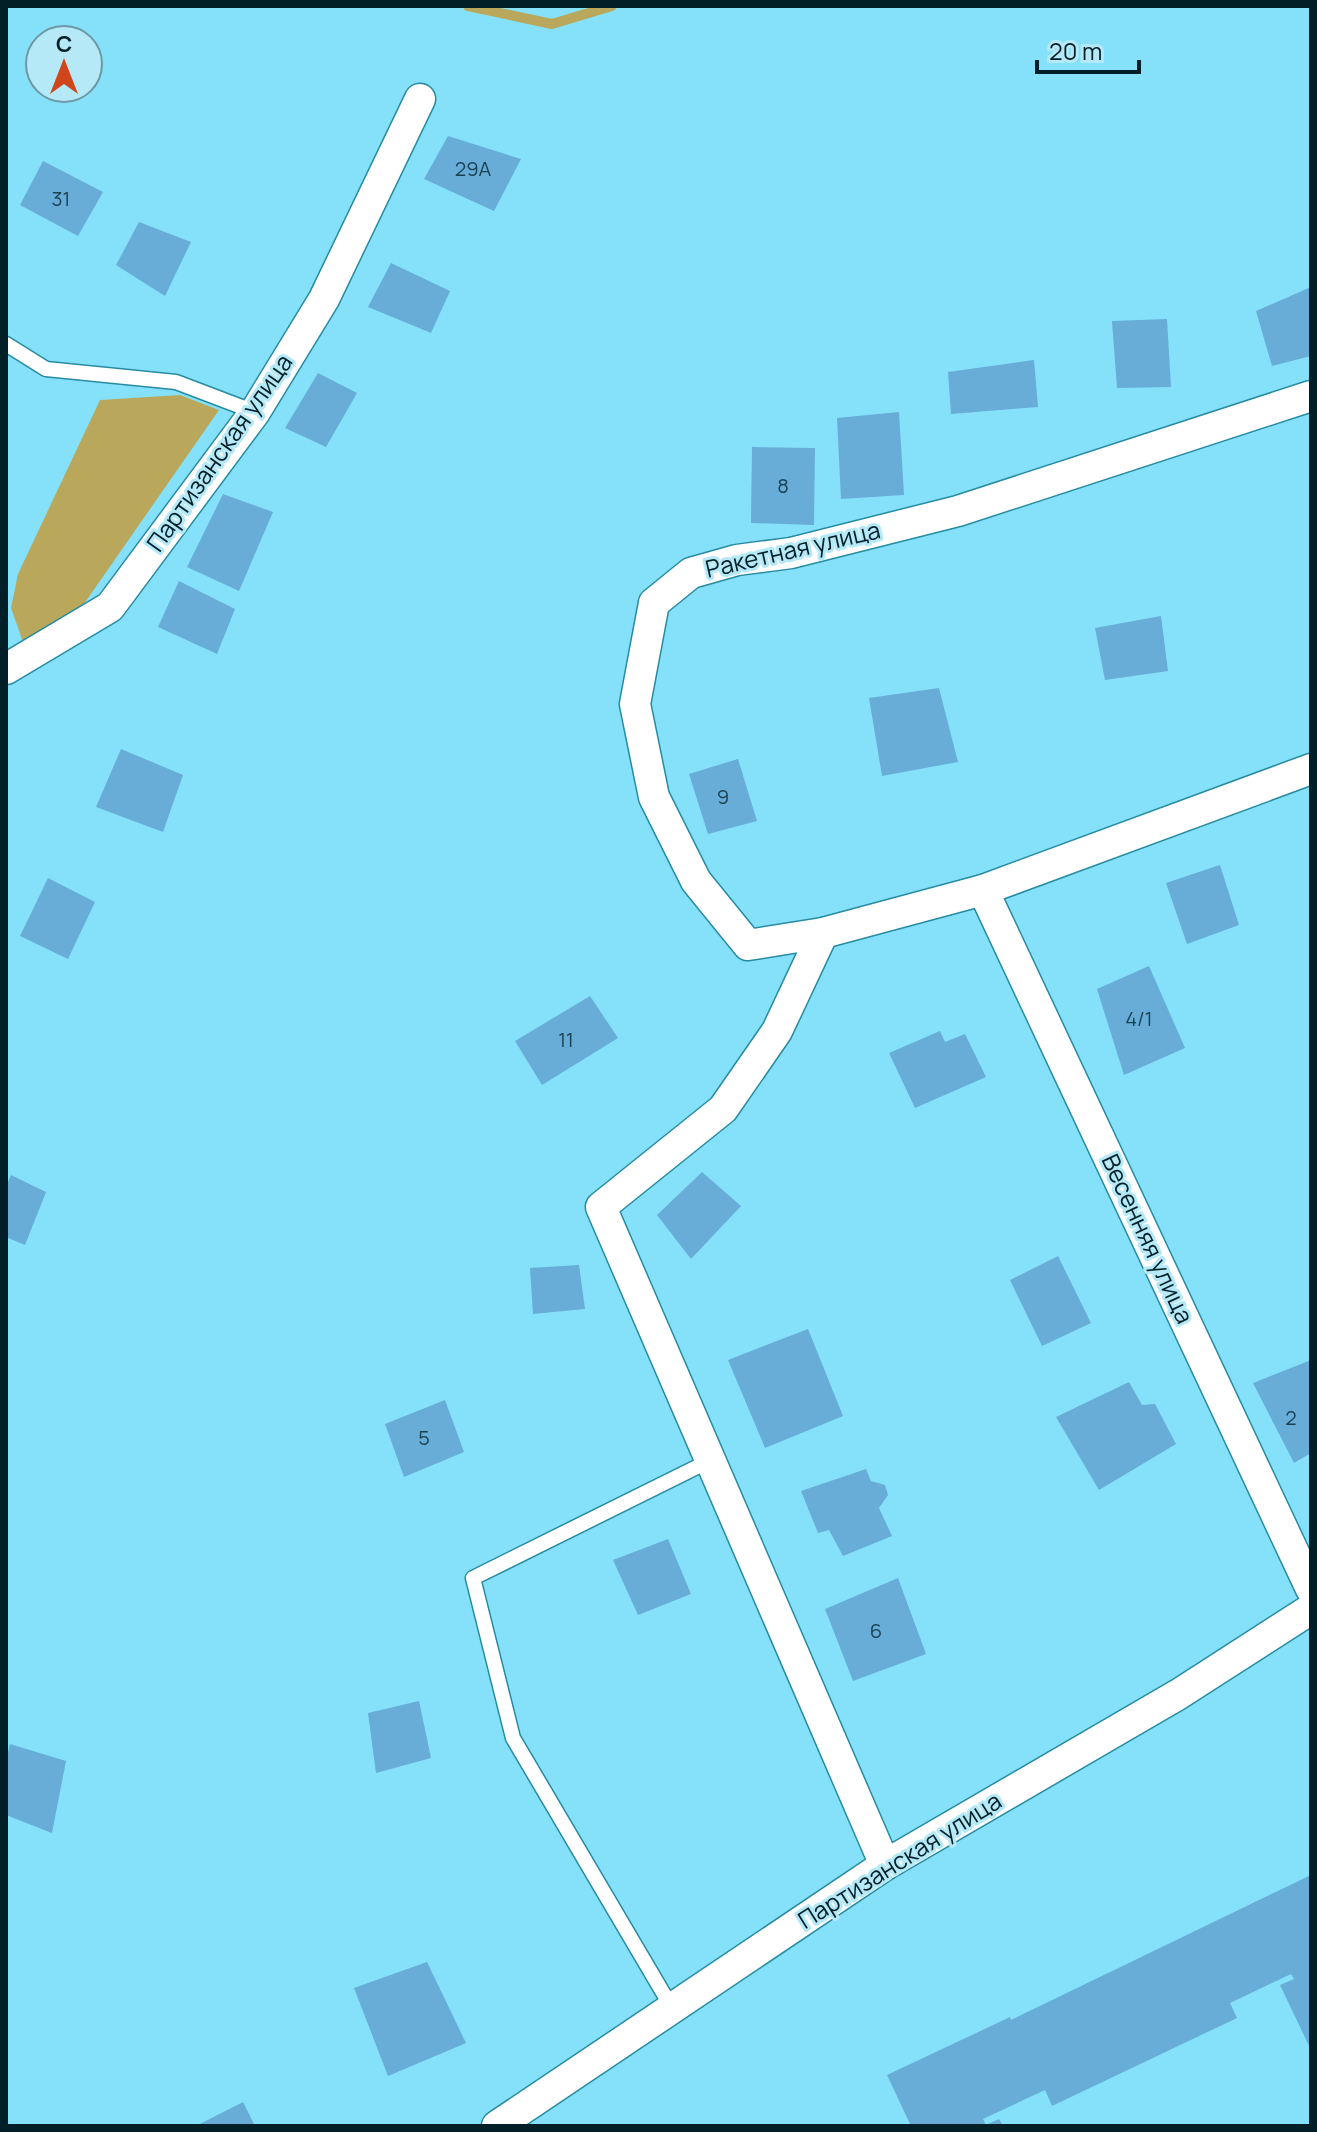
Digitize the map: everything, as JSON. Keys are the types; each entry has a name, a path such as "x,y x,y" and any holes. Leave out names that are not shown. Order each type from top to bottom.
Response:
{"street":[{"name":"Партизанская улица","path":"6,669 110,607 255,412 324,299 420,99"},
{"name":"Ракетная улица","path":"1311,396 958,511 791,553 737,560 691,573 654,603 635,704 654,797 696,881 748,945 823,933 983,890 1311,769"},
{"name":"Весенняя улица","path":"983,890 1311,1589"},
{"path":"823,933 777,1031 723,1109 601,1207 885,1865"},
{"name":"Партизанская улица","path":"497,2126 885,1865 1179,1694 1311,1609"}],"lane":[{"path":"6,344 46,369 176,382 255,412"},
{"path":"672,2008 513,1738 473,1578 711,1460"}],"shaded area":[{"path":"180,395 219,410 70,624 23,642 11,608 18,574 100,400"}],"building":[{"path":"448,136 521,159 494,211 424,179"},
{"path":"43,161 103,192 78,236 20,205"},
{"path":"139,222 191,242 165,296 116,265"},
{"path":"391,263 450,291 431,333 368,307"},
{"path":"1311,287 1311,356 1272,366 1256,311"},
{"path":"1167,319 1171,387 1117,388 1112,321"},
{"path":"1034,360 1038,407 951,414 948,372"},
{"path":"318,373 357,393 326,447 285,428"},
{"path":"899,412 904,495 841,499 837,418"},
{"path":"752,447 815,448 814,525 751,523"},
{"path":"223,494 273,512 239,591 187,567"},
{"path":"179,581 235,609 217,654 158,627"},
{"path":"1161,616 1168,671 1105,680 1095,628"},
{"path":"939,688 958,762 882,776 869,698"},
{"path":"121,749 183,775 163,832 96,807"},
{"path":"738,759 757,821 708,834 689,774"},
{"path":"1220,865 1239,925 1187,944 1166,883"},
{"path":"48,878 95,902 68,959 20,936"},
{"path":"1149,966 1185,1048 1124,1075 1097,989"},
{"path":"590,996 618,1038 542,1085 515,1041"},
{"path":"940,1031 945,1042 965,1034 986,1077 915,1108 889,1053"},
{"path":"702,1172 741,1206 691,1259 657,1215"},
{"path":"11,1175 46,1192 25,1245 6,1237 6,1187"},
{"path":"1058,1256 1091,1323 1042,1346 1010,1280"},
{"path":"579,1265 585,1309 533,1314 530,1268"},
{"path":"808,1329 843,1416 765,1448 728,1360"},
{"path":"1311,1360 1311,1453 1294,1463 1253,1383"},
{"path":"1129,1382 1142,1405 1155,1404 1176,1444 1099,1490 1056,1417"},
{"path":"445,1400 464,1452 404,1477 385,1424"},
{"path":"866,1469 871,1481 885,1485 888,1495 879,1508 892,1536 843,1556 829,1530 818,1533 801,1491"},
{"path":"668,1539 691,1594 638,1615 613,1560"},
{"path":"898,1578 926,1654 853,1681 825,1609"},
{"path":"419,1701 431,1758 376,1773 368,1713"},
{"path":"10,1744 66,1761 52,1833 6,1815 6,1761"},
{"path":"1311,1875 1311,2050 1280,1985 1294,1979 1291,1974 1230,2003 1237,2018 1052,2106 1045,2090 983,2119 986,2125 999,2119 1003,2126 911,2126 887,2075 1010,2017 1011,2020"},
{"path":"427,1962 466,2043 388,2076 354,1988"},
{"path":"243,2102 255,2126 196,2126"}],"waterway":[{"path":"468,6 552,24 612,6"}]}
